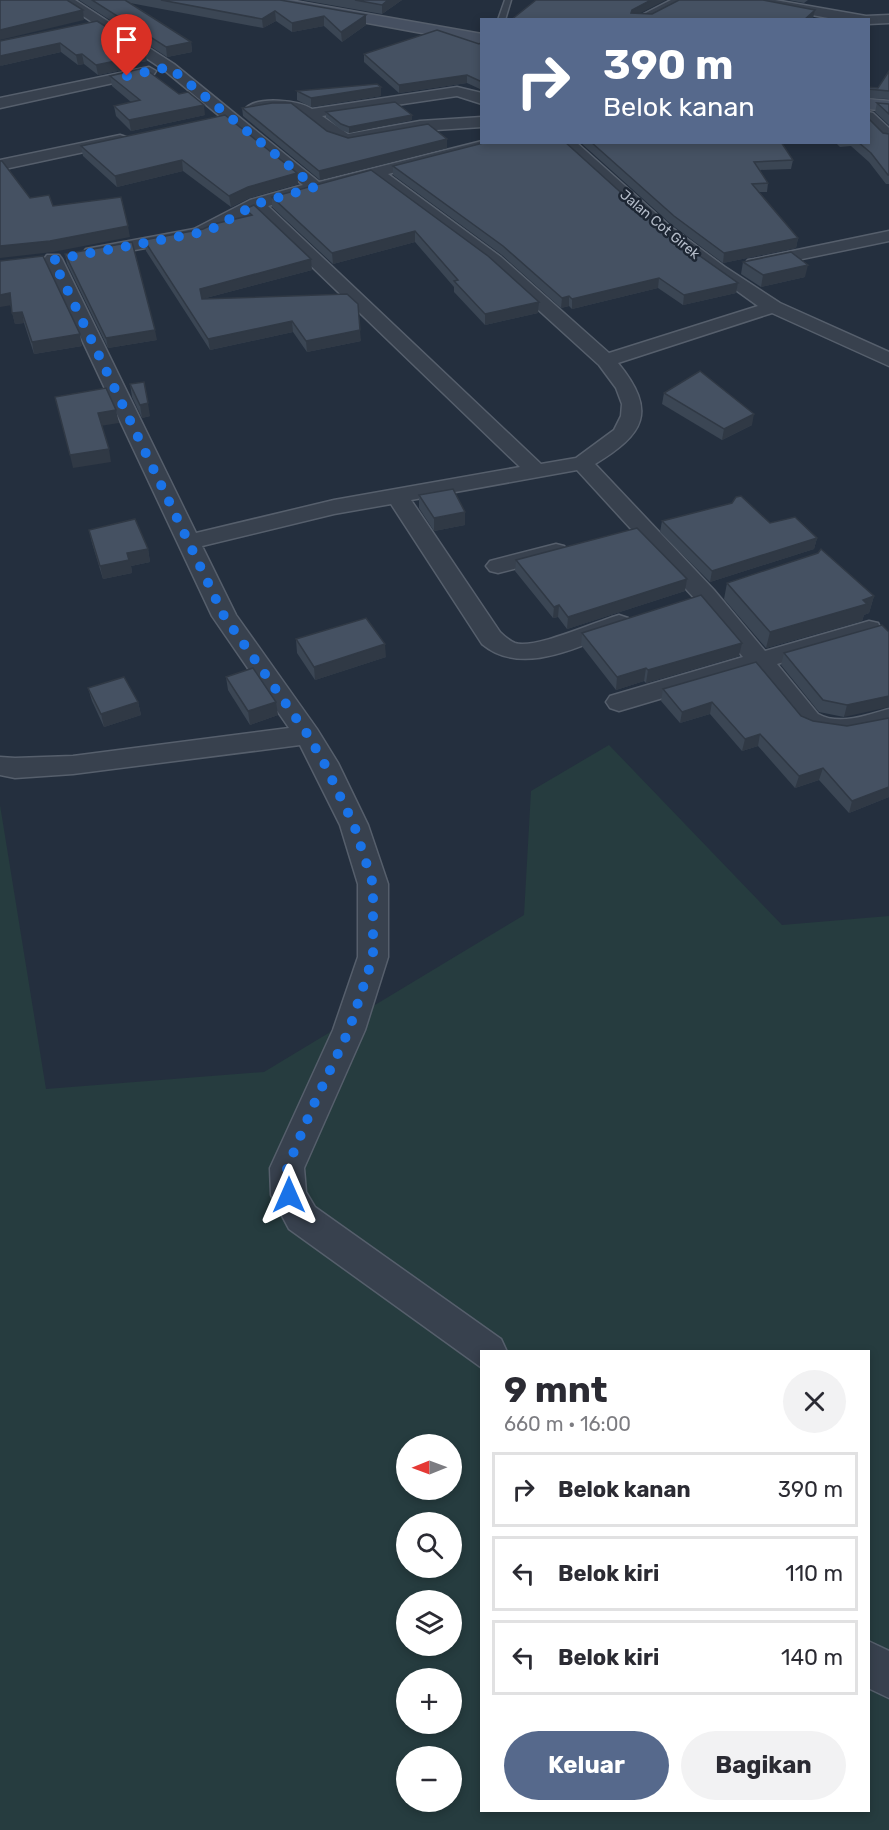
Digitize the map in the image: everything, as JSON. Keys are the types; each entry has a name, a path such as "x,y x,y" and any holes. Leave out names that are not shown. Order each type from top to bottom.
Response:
{"main road":[{"path":"264,0 480,37"},
{"path":"870,105 889,106"}],"street":[{"path":"66,0 169,67 315,187"},
{"path":"642,18 682,0"},
{"path":"752,0 856,18"},
{"path":"870,20 889,19"},
{"path":"79,28 101,22"},
{"path":"0,103 169,67"},
{"path":"306,114 457,91 480,99"},
{"path":"209,122 229,115 287,105 298,106 306,114 345,139 420,126 480,122"},
{"path":"870,118 889,136"},
{"path":"0,165 139,136"},
{"path":"485,1350 302,1218 289,1195 287,1168 349,1030 373,957 373,884 354,825 308,735 224,616 42,261 198,233 212,229 256,204 489,144"},
{"name":"Jalan Cot Girek","path":"568,144 665,231 772,307 861,345 889,360"},
{"path":"188,542 314,511 582,462 606,448 631,422 633,408 628,391 606,361 495,261 376,173"},
{"path":"256,204 537,472"},
{"path":"719,271 889,236"},
{"path":"606,361 772,307"},
{"path":"582,462 630,532 705,595 809,720 817,726 834,730 889,718"},
{"path":"397,495 491,638 501,647 512,651 528,651 637,617"},
{"path":"630,532 664,523"},
{"path":"498,566 575,546"},
{"path":"619,702 869,629"},
{"path":"0,766 15,768 73,765 308,735"},
{"path":"870,1664 889,1676"}],"lane":[{"path":"502,18 508,0"}],"green space":[{"path":"609,745 782,925 889,916 889,1830 0,1830 0,805 46,1089 264,1072 524,915 531,791"}],"building":[{"path":"0,0 67,0 83,10 0,30"},
{"path":"92,0 125,0 191,42 166,47"},
{"path":"161,0 280,0 366,15 341,32 324,16 292,23 275,11 262,19"},
{"path":"355,0 388,0 382,5"},
{"path":"536,0 651,0 632,10 631,13 652,14 679,0 763,0 815,10 806,18 514,18"},
{"path":"97,21 145,51 126,55 130,58 96,65 82,54 76,55 60,43 0,56 0,41"},
{"path":"437,30 480,43 480,81 467,75 399,85 364,54"},
{"path":"144,68 179,94 188,92 204,105 129,120 114,106 140,100 110,76"},
{"path":"889,71 889,91 870,89 870,87 878,88"},
{"path":"377,84 381,87 311,98 297,91"},
{"path":"395,102 412,115 349,127 341,124 326,112"},
{"path":"272,103 291,103 327,131 348,138 428,124 447,139 319,171 242,108"},
{"path":"877,103 889,104 889,114"},
{"path":"225,115 297,173 248,187 229,196 182,160 115,176 81,146"},
{"path":"870,120 883,133 889,134 889,175 860,144 870,144"},
{"path":"480,144 567,144 659,227 738,283 684,295 659,278 572,299 569,296 562,298 503,246 393,166"},
{"path":"593,144 782,144 793,160 754,162 768,183 752,184 798,238 724,253 674,216"},
{"path":"0,161 30,198 49,195 53,206 121,197 128,226 50,241 0,246"},
{"path":"371,170 488,256 539,302 485,314 454,281 458,280 415,231 332,253 272,197"},
{"path":"254,205 311,259 200,289 202,299 347,294 358,304 360,330 306,341 292,321 208,339 144,240 203,229 252,215 245,209"},
{"path":"132,242 155,330 106,338 65,254"},
{"path":"791,252 808,265 763,275 743,262"},
{"path":"43,256 80,334 32,342 22,312 12,313 10,293 0,295 0,261"},
{"path":"700,371 754,414 724,429 664,393"},
{"path":"144,382 148,403 140,405 130,384"},
{"path":"106,388 116,410 98,413 109,449 70,455 55,397"},
{"path":"453,489 465,512 434,518 419,495"},
{"path":"741,496 770,523 795,517 817,538 712,571 662,521 732,503 736,497"},
{"path":"135,519 148,549 127,553 129,560 100,566 89,530"},
{"path":"637,528 687,579 568,617 559,605 554,607 516,560"},
{"path":"821,549 874,596 863,600 867,604 770,632 727,583 818,553"},
{"path":"701,595 742,643 617,677 582,633"},
{"path":"366,618 385,644 314,667 296,639"},
{"path":"882,625 889,632 889,696 847,705 823,700 784,653"},
{"path":"756,662 801,716 813,721 847,726 889,718 889,787 852,801 823,768 799,776 760,734 745,739 712,702 682,712 663,689"},
{"path":"253,668 276,702 248,711 226,677"},
{"path":"124,677 138,702 101,714 88,688"}],"route":[{"path":"127,76 169,67 315,187 256,204 212,229 198,233 53,260 224,616 308,735 324,763 354,825 373,884 373,957 349,1030 287,1168 289,1195"}]}
